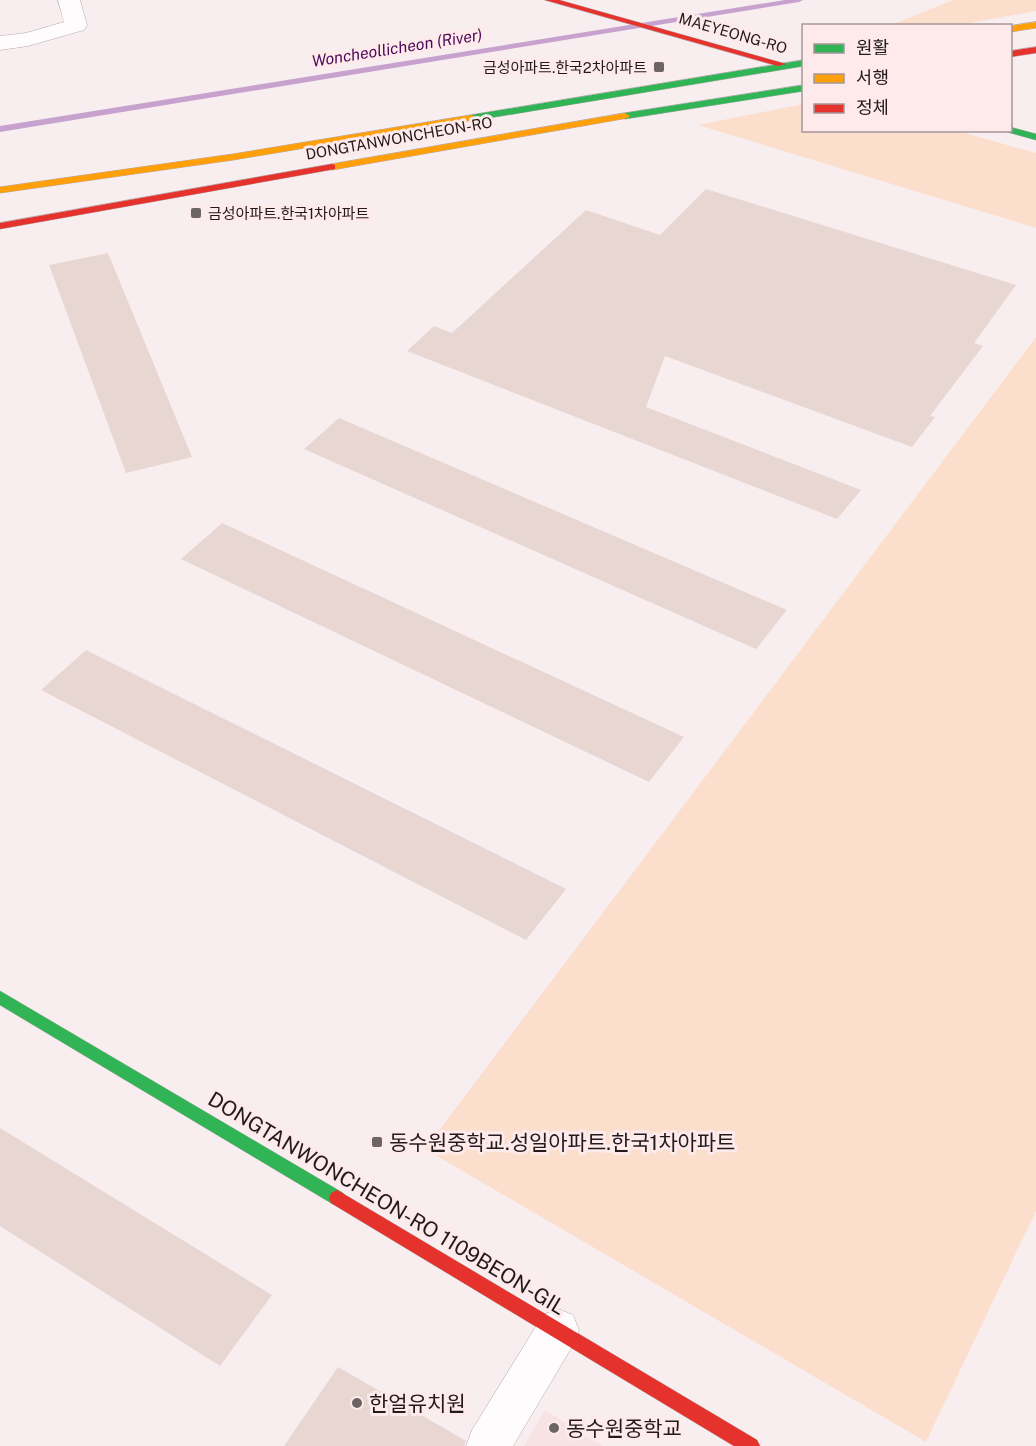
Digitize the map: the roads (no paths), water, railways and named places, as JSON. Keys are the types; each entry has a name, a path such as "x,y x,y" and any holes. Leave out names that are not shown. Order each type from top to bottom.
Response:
{"main road":[{"name":"MAEYEONG-RO","path":"549,0 736,50 802,70"},
{"path":"1012,29 1036,25"},
{"path":"1012,54 1036,50"},
{"name":"DONGTANWONCHEON-RO","path":"0,190 233,157 802,63"},
{"name":"DONGTANWONCHEON-RO","path":"0,226 698,103 802,88"},
{"path":"1012,130 1036,137"},
{"name":"DONGTANWONCHEON-RO 1109BEON-GIL","path":"0,997 752,1446"}],"street":[{"path":"0,44 28,39 76,25 69,0"},
{"path":"488,1446 558,1329"}],"waterway":[{"name":"Woncheollicheon (River)","path":"0,129 799,0"}],"place":[{"name":"금성아파트.한국2차아파트","path":"659,67"},
{"name":"금성아파트.한국1차아파트","path":"196,213"},
{"name":"동수원중학교.성일아파트.한국1차아파트","path":"377,1142"},
{"name":"한얼유치원","path":"357,1403"},
{"name":"동수원중학교","path":"554,1428"}]}
